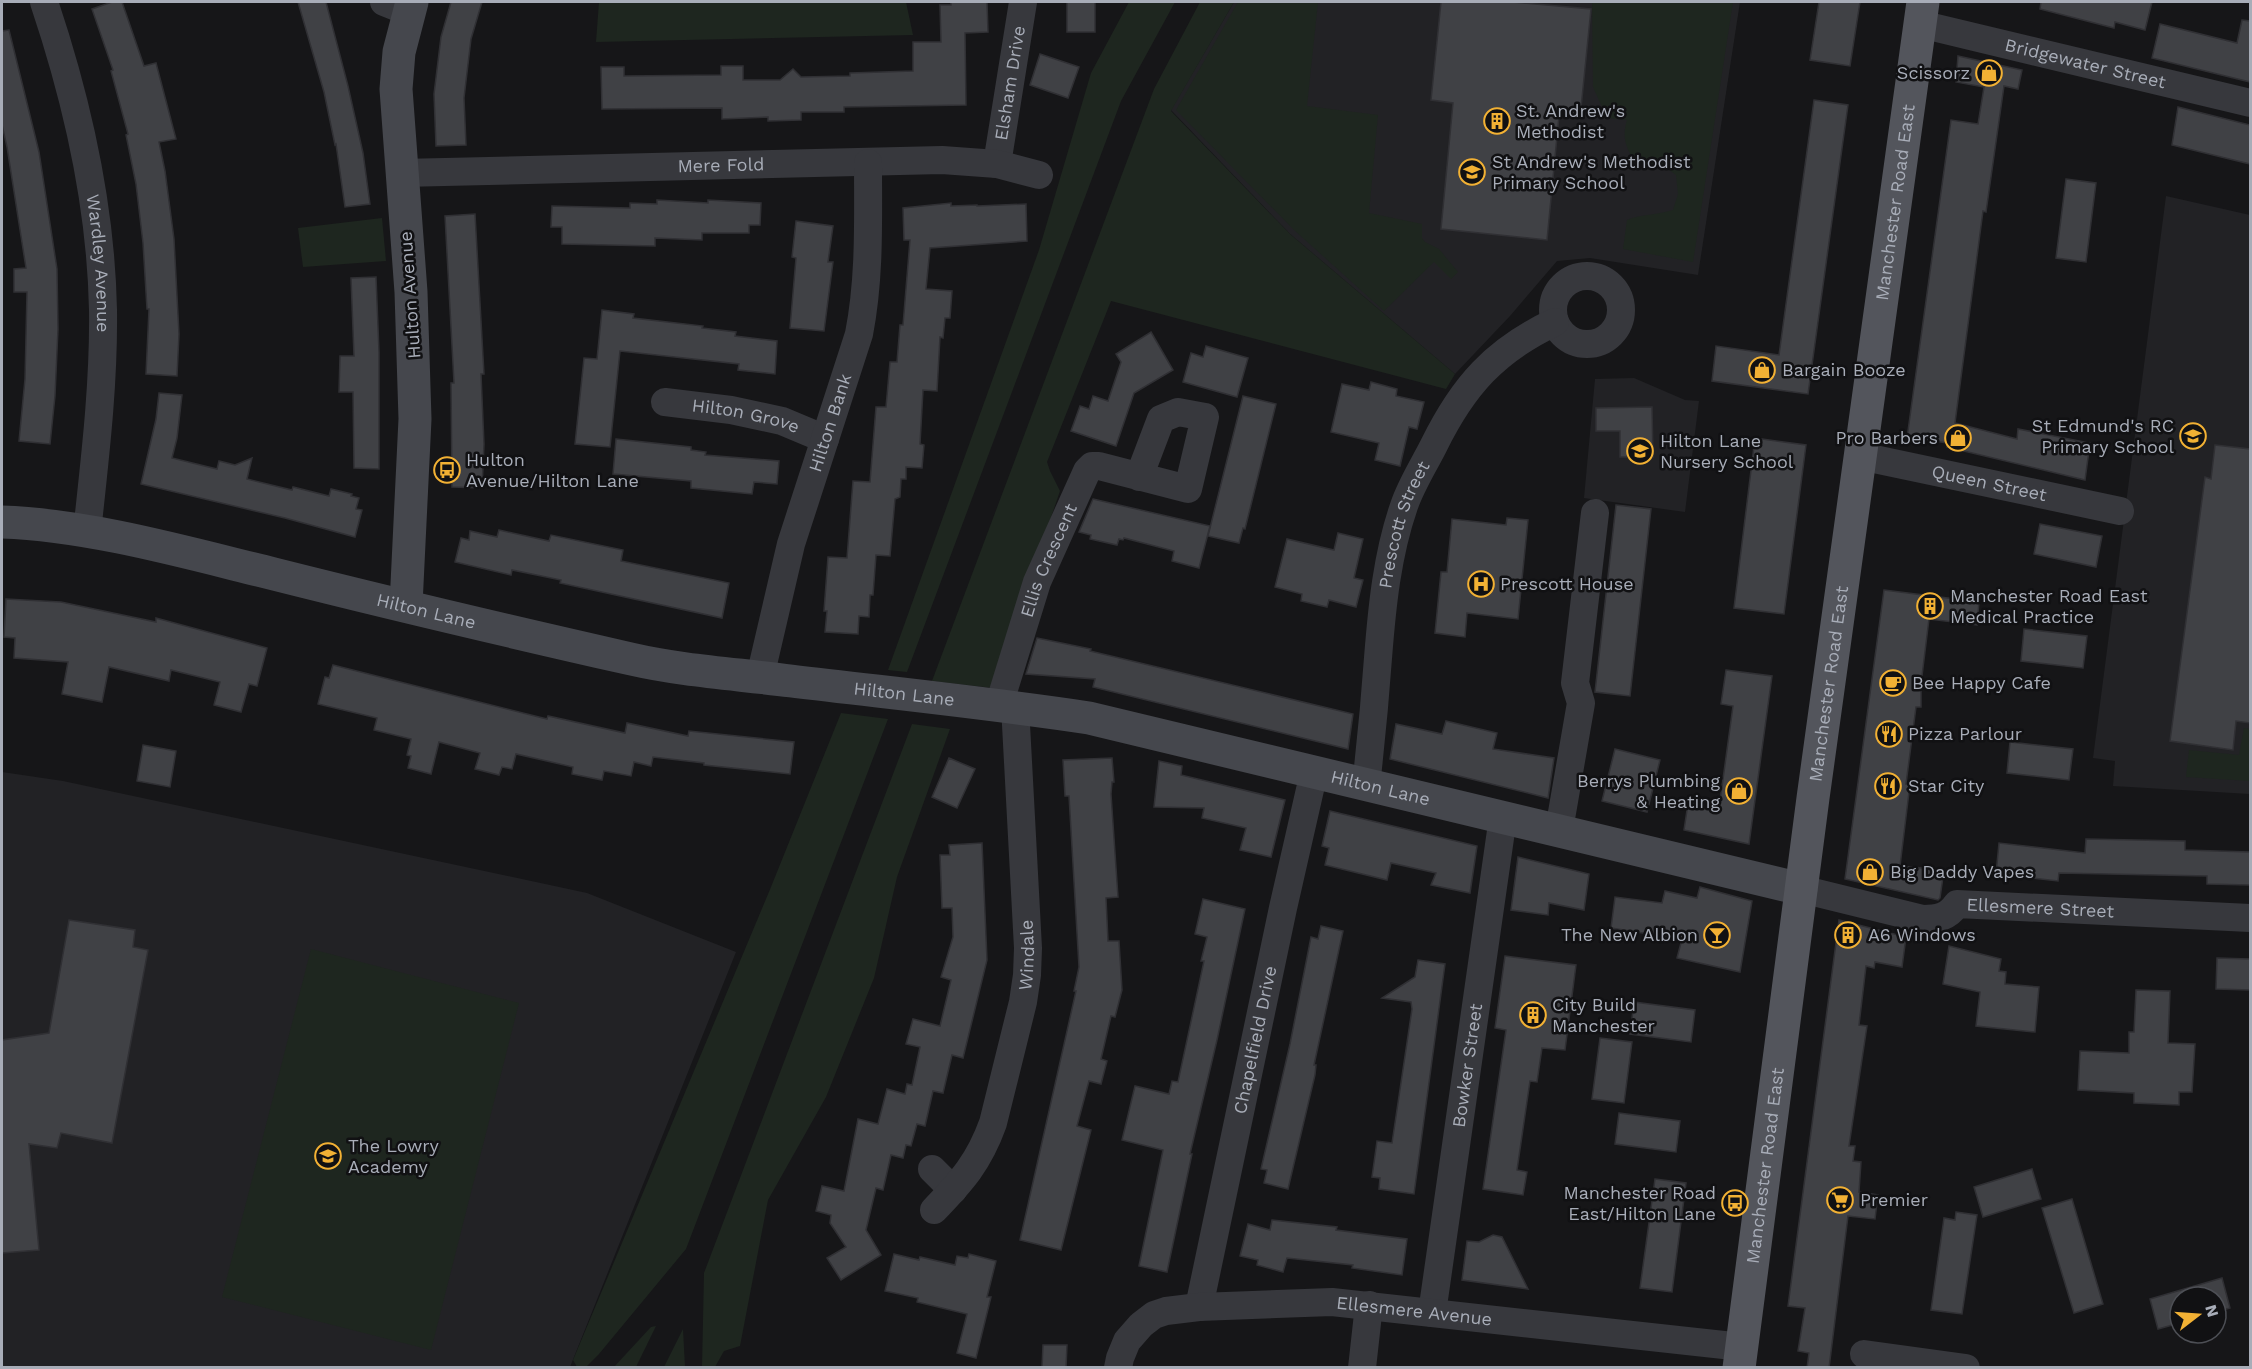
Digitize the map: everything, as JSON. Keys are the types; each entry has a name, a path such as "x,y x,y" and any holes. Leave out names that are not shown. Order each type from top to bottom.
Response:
{"main road":[{"name":"Manchester Road East","path":"1740,1357 1801,889 1921,13"}],"street":[{"name":"Wardley Avenue","path":"44,2 72,93 88,171 99,242 103,310 99,414 87,532"},
{"name":"Elsham Drive","path":"997,164 1023,2"},
{"name":"Hulton Avenue","path":"402,5 396,89 411,292 415,419 406,605"},
{"name":"Bridgewater Street","path":"1921,13 2250,103"},
{"name":"Mere Fold","path":"401,173 942,160 997,164 1039,175"},
{"name":"Hilton Bank","path":"760,677 791,544 859,334 866,299 869,264 868,163"},
{"name":"Prescott Street","path":"1366,785 1388,565 1404,505 1445,422 1464,392 1486,367 1508,348 1529,334 1555,322"},
{"name":"Hilton Grove","path":"665,402 731,410 770,419 825,439"},
{"name":"Queen Street","path":"1860,456 2120,511"},
{"name":"Ellis Crescent","path":"995,704 1037,582 1088,471 1092,466 1099,466 1139,477"},
{"path":"1559,830 1581,704 1575,683 1595,513"},
{"name":"Hilton Lane","path":"2,522 26,523 87,532 172,549 469,622 636,660 849,688 995,704 1089,718 1801,889"},
{"name":"Windale","path":"934,1210 972,1168 987,1138 1020,1013 1027,975 1028,948 995,704"},
{"name":"Chapelfield Drive","path":"1199,1307 1280,920 1314,772"},
{"name":"Bowker Street","path":"1432,1313 1503,817"},
{"name":"Ellesmere Street","path":"1801,889 1923,919 1945,916 1957,904 2250,918"},
{"path":"932,1170 953,1190"},
{"name":"Ellesmere Avenue","path":"1118,1368 1119,1358 1127,1341 1141,1325 1154,1315 1166,1311 1199,1307 1332,1302 1432,1313 1740,1357"},
{"path":"1362,1368 1369,1305"},
{"path":"1880,1349 1966,1368"}],"shaded area":[{"path":"599,2 906,2 913,35 596,42"},
{"path":"1129,2 1175,2 1121,101 907,672 888,670 1039,250 1091,73"},
{"path":"1200,2 1234,2 1171,111 1290,234 1455,374 1446,389 1111,301 1047,462 1060,491 993,688 932,681 1154,89"},
{"name":"St Andrew's Methodist Primary School","path":"1234,2 1740,2 1698,275 1590,258 1557,261 1510,316 1455,374 1290,234 1171,110"},
{"path":"1238,2 1318,2 1307,106 1378,115 1369,213 1422,224 1422,238 1425,242 1439,249 1458,272 1451,279 1434,262 1384,311 1294,230 1176,110"},
{"path":"1592,2 1733,2 1693,262 1623,249 1627,220 1673,210 1678,194 1676,175 1665,167 1634,160 1625,141 1627,120 1607,118 1593,87"},
{"name":"St Edmund's RC Primary School","path":"2166,196 2250,215 2250,794 2113,786 2115,761 2093,758"},
{"path":"382,218 386,261 303,267 298,228"},
{"name":"Hilton Lane Nursery School","path":"1634,378 1685,400 1699,401 1685,512 1584,498 1595,379"},
{"path":"841,713 888,719 686,1249 599,1354 586,1367 577,1367 573,1360 771,887"},
{"path":"912,724 950,729 897,877 874,978 826,1097 768,1200 740,1346 724,1351 715,1367 702,1367 704,1273"},
{"path":"2244,728 2250,729 2250,781 2186,777 2189,750 2239,755"},
{"name":"The Lowry Academy","path":"2,772 63,781 587,893 736,952 570,1367 2,1368"},
{"path":"311,949 519,1003 431,1350 222,1297"},
{"path":"656,1326 636,1367 614,1367 651,1327"},
{"path":"683,1329 685,1367 664,1367"}],"building":[{"path":"112,2 122,2 144,66 156,63 176,139 159,142 174,239 179,334 177,376 146,374 149,309 147,309 143,243 136,184 126,135 128,134 111,71 113,70 92,9"},
{"path":"298,2 326,2 363,153 370,204 345,207 336,144 324,92"},
{"path":"451,2 482,2 471,39 464,98 466,145 436,146 434,94 441,37"},
{"path":"951,2 987,2 988,32 965,33 966,105 844,107 844,112 801,112 801,120 768,121 768,117 722,119 722,108 602,109 601,67 624,67 624,76 721,75 721,66 743,66 743,80 780,80 793,69 801,77 913,71 913,42 941,42 940,5 951,5"},
{"path":"1067,2 1095,2 1095,32 1067,32"},
{"name":"St. Andrew's Methodist","path":"1441,2 1513,2 1591,9 1580,118 1559,116 1547,240 1441,229 1453,103 1431,100"},
{"path":"1819,2 1860,2 1850,66 1810,60"},
{"path":"2041,2 2152,2 2145,30 2115,22 2114,28 2040,9"},
{"path":"2242,20 2250,21 2250,82 2152,58 2160,24 2237,43"},
{"path":"9,30 39,152 57,269 58,329 50,444 19,441 25,379 27,292 14,292 14,269 26,268 2,125 2,31"},
{"path":"1040,54 1079,67 1068,98 1030,85"},
{"path":"1958,56 2022,70 2018,89 2004,86 1986,212 1983,211 1955,423 2017,439 2018,429 2090,443 2085,480 1947,447 1949,443 1907,438 1951,120 1978,124 1984,87 1956,82"},
{"path":"1814,100 1848,105 1808,394 1712,381 1716,346 1779,355"},
{"path":"2178,107 2250,125 2250,164 2172,145"},
{"path":"2066,179 2096,183 2086,262 2056,258"},
{"path":"657,200 761,203 760,225 749,225 749,233 702,233 702,240 655,238 655,246 562,244 562,227 551,227 552,206 630,208 630,203 657,204"},
{"path":"951,203 951,206 1026,204 1027,241 930,248 926,289 952,291 950,318 945,318 943,338 940,337 937,391 923,390 920,444 924,445 922,468 906,467 906,479 901,479 900,497 895,499 890,556 876,555 869,617 859,616 858,634 825,632 827,611 824,611 828,557 847,558 853,481 870,482 876,407 886,407 890,362 897,362 900,325 903,325 910,240 904,240 903,208"},
{"path":"475,214 484,374 481,374 484,444 482,488 452,487 451,383 454,383 445,216"},
{"path":"796,221 833,226 828,262 833,262 824,331 790,328 796,258 792,257"},
{"path":"376,277 379,352 379,469 354,468 353,392 339,392 340,356 354,356 351,278"},
{"path":"602,310 634,314 633,318 703,326 702,328 736,332 735,336 777,341 775,374 738,370 739,364 620,351 610,447 575,444 584,358 597,359"},
{"path":"1151,332 1173,370 1134,393 1116,446 1071,431 1080,406 1089,409 1093,396 1108,401 1121,362 1116,354"},
{"path":"1206,346 1248,358 1237,397 1183,382 1191,353 1203,357"},
{"path":"1371,382 1397,389 1396,396 1424,402 1417,429 1409,427 1400,466 1375,460 1379,443 1331,432 1342,384 1369,390"},
{"path":"159,393 182,395 177,438 172,458 217,469 219,461 235,465 252,458 247,479 329,496 331,489 352,494 351,496 359,498 356,509 362,510 355,537 141,484 156,419"},
{"path":"1243,396 1276,404 1245,529 1243,528 1239,543 1208,536"},
{"path":"1652,407 1653,457 1620,457 1620,431 1596,431 1596,408"},
{"path":"1755,438 1806,445 1784,614 1734,608"},
{"path":"616,439 691,447 691,450 706,452 705,455 779,461 777,484 754,482 752,494 691,488 691,481 613,474"},
{"path":"2215,445 2250,449 2250,723 2236,721 2233,750 2170,741 2205,477 2211,479"},
{"path":"1093,499 1210,526 1199,568 1172,561 1174,551 1124,538 1119,539 1117,545 1090,539 1091,535 1079,532"},
{"path":"1616,505 1651,509 1630,696 1595,692"},
{"name":"Prescott House","path":"1507,518 1528,520 1518,619 1467,613 1465,637 1435,633 1441,572 1447,572 1452,519 1506,525"},
{"path":"2040,524 2102,536 2096,567 2034,554"},
{"path":"499,530 549,541 551,535 623,550 621,561 729,583 722,618 560,583 561,580 512,570 511,575 455,562 461,538 469,540 470,531 497,537"},
{"path":"1338,533 1363,539 1354,578 1363,580 1356,607 1329,600 1327,607 1301,601 1302,594 1275,587 1287,539 1334,550"},
{"path":"1884,590 1979,602 1977,625 1929,619 1921,684 1921,707 1916,707 1906,784 1910,784 1900,866 1944,870 1938,900 1845,879"},
{"path":"6,599 61,602 156,622 156,618 267,648 257,686 249,684 241,712 214,705 220,682 171,670 169,681 109,667 102,702 62,694 68,662 14,658 15,638 4,637"},
{"path":"2024,629 2087,636 2083,668 2021,661"},
{"path":"1037,638 1091,649 1090,651 1353,714 1348,749 1093,687 1095,679 1026,674"},
{"path":"333,665 547,719 548,716 625,733 627,723 688,736 689,731 794,742 790,774 653,757 651,766 634,762 631,776 604,771 602,780 572,774 573,767 516,754 512,769 502,767 499,775 475,769 480,753 439,742 431,774 408,768 411,756 407,755 411,739 374,730 377,718 318,704 325,677 329,678"},
{"path":"1726,670 1772,676 1749,844 1684,830 1689,797 1720,801 1733,706 1721,704"},
{"path":"1446,721 1497,733 1493,749 1554,758 1548,798 1390,759 1396,724 1442,734"},
{"path":"2010,742 2073,749 2069,780 2007,773"},
{"path":"143,745 176,751 170,787 137,781"},
{"path":"1615,749 1660,760 1647,812 1602,801"},
{"path":"949,758 975,769 957,808 932,797"},
{"path":"1112,758 1114,782 1112,782 1111,794 1118,897 1106,898 1108,941 1119,941 1122,990 1115,1017 1111,1016 1101,1059 1107,1061 1101,1084 1089,1081 1077,1126 1091,1130 1061,1250 1020,1240 1076,991 1074,991 1079,967 1069,796 1065,796 1063,760"},
{"path":"1159,761 1182,766 1181,775 1285,800 1271,857 1240,850 1246,828 1202,818 1204,808 1154,807"},
{"path":"1330,811 1477,846 1470,893 1431,885 1436,873 1391,863 1387,880 1325,865 1329,848 1322,846"},
{"path":"2086,839 2185,841 2185,850 2250,852 2250,885 2207,884 2207,876 2059,873 2058,881 1996,874 1999,843 2085,853"},
{"path":"982,843 987,960 963,1058 952,1055 943,1093 933,1091 925,1126 917,1124 911,1146 906,1145 903,1158 891,1155 883,1190 876,1188 866,1230 881,1255 841,1280 827,1258 846,1247 830,1223 831,1215 816,1211 822,1186 844,1191 858,1119 878,1124 887,1089 905,1094 907,1084 912,1085 920,1047 906,1044 913,1019 940,1026 951,980 941,977 953,937 952,908 942,908 940,855 950,855 949,845"},
{"path":"1518,857 1589,874 1584,910 1549,903 1548,915 1511,910"},
{"name":"The New Albion","path":"1700,887 1752,901 1740,972 1677,958 1682,939 1611,928 1615,897 1662,903 1665,891 1697,898"},
{"path":"1203,899 1245,909 1190,1154 1192,1154 1167,1272 1139,1266 1163,1150 1122,1140 1135,1086 1169,1094 1172,1081 1178,1082 1204,961 1201,961 1207,937 1195,934"},
{"path":"69,920 135,930 133,947 148,950 112,1143 61,1133 57,1148 29,1144 39,1250 2,1253 2,1040 49,1033"},
{"path":"1839,920 1906,937 1902,967 1875,962 1874,968 1866,966 1859,1025 1867,1026 1849,1146 1855,1146 1853,1161 1861,1162 1859,1192 1878,1195 1875,1219 1848,1216 1829,1368 1807,1368 1809,1353 1798,1351 1805,1308 1788,1306"},
{"path":"1321,926 1343,931 1314,1065 1316,1065 1315,1075 1288,1189 1264,1183 1267,1170 1261,1169 1290,1044 1311,937 1318,939"},
{"path":"1949,946 2001,959 1999,971 2006,972 2005,984 2039,987 2035,1032 1976,1026 1980,992 1943,984"},
{"path":"1505,956 1576,965 1565,1050 1542,1048 1537,1082 1530,1081 1517,1170 1527,1172 1523,1195 1483,1189 1506,1030 1495,1028"},
{"path":"2217,958 2250,959 2250,990 2216,989"},
{"path":"1418,960 1445,964 1414,1194 1379,1189 1380,1178 1372,1177 1377,1141 1392,1143 1412,1009 1411,1002 1382,998 1415,977"},
{"path":"2136,990 2170,991 2168,1043 2195,1044 2192,1092 2179,1092 2179,1105 2134,1103 2134,1093 2078,1090 2080,1051 2129,1053 2129,1032 2134,1032"},
{"path":"1634,1002 1695,1010 1691,1042 1630,1034"},
{"path":"1600,1038 1632,1042 1624,1103 1592,1099"},
{"path":"1619,1113 1680,1121 1676,1152 1615,1144"},
{"path":"2032,1169 2041,1199 1983,1217 1974,1187"},
{"path":"1655,1179 1686,1183 1672,1292 1640,1288"},
{"path":"2072,1199 2103,1304 2074,1313 2042,1208"},
{"path":"1956,1212 1977,1215 1962,1314 1931,1310 1944,1218 1955,1220"},
{"path":"1272,1220 1337,1227 1336,1230 1407,1239 1402,1275 1352,1268 1353,1265 1287,1258 1283,1272 1257,1265 1258,1260 1240,1256 1248,1224 1270,1230"},
{"path":"1493,1235 1502,1237 1528,1289 1462,1280 1467,1241 1479,1242"},
{"path":"894,1254 955,1265 957,1256 968,1258 969,1254 996,1261 987,1297 991,1297 976,1358 957,1353 967,1314 917,1302 918,1298 885,1291"},
{"path":"2222,1278 2224,1285 2198,1285"},
{"path":"2168,1294 2168,1326 2158,1329 2150,1299"},
{"path":"1043,1345 1067,1345 1066,1368 1042,1368"}],"place":[{"name":"Scissorz","path":"1989,73"},
{"name":"St. Andrew's Methodist","path":"1497,121"},
{"name":"St Andrew's Methodist Primary School","path":"1472,172"},
{"name":"Bargain Booze","path":"1762,370"},
{"name":"St Edmund's RC Primary School","path":"2193,436"},
{"name":"Pro Barbers","path":"1958,438"},
{"name":"Hilton Lane Nursery School","path":"1640,451"},
{"name":"Hulton Avenue/Hilton Lane","path":"447,470"},
{"name":"Prescott House","path":"1481,584"},
{"name":"Manchester Road East Medical Practice","path":"1930,606"},
{"name":"Bee Happy Cafe","path":"1893,683"},
{"name":"Pizza Parlour","path":"1889,734"},
{"name":"Star City","path":"1888,786"},
{"name":"Berrys Plumbing & Heating","path":"1739,791"},
{"name":"Big Daddy Vapes","path":"1870,872"},
{"name":"The New Albion","path":"1717,935"},
{"name":"A6 Windows","path":"1848,935"},
{"name":"City Build Manchester","path":"1533,1015"},
{"name":"The Lowry Academy","path":"328,1156"},
{"name":"Premier","path":"1840,1200"},
{"name":"Manchester Road East/Hilton Lane","path":"1735,1203"}]}
